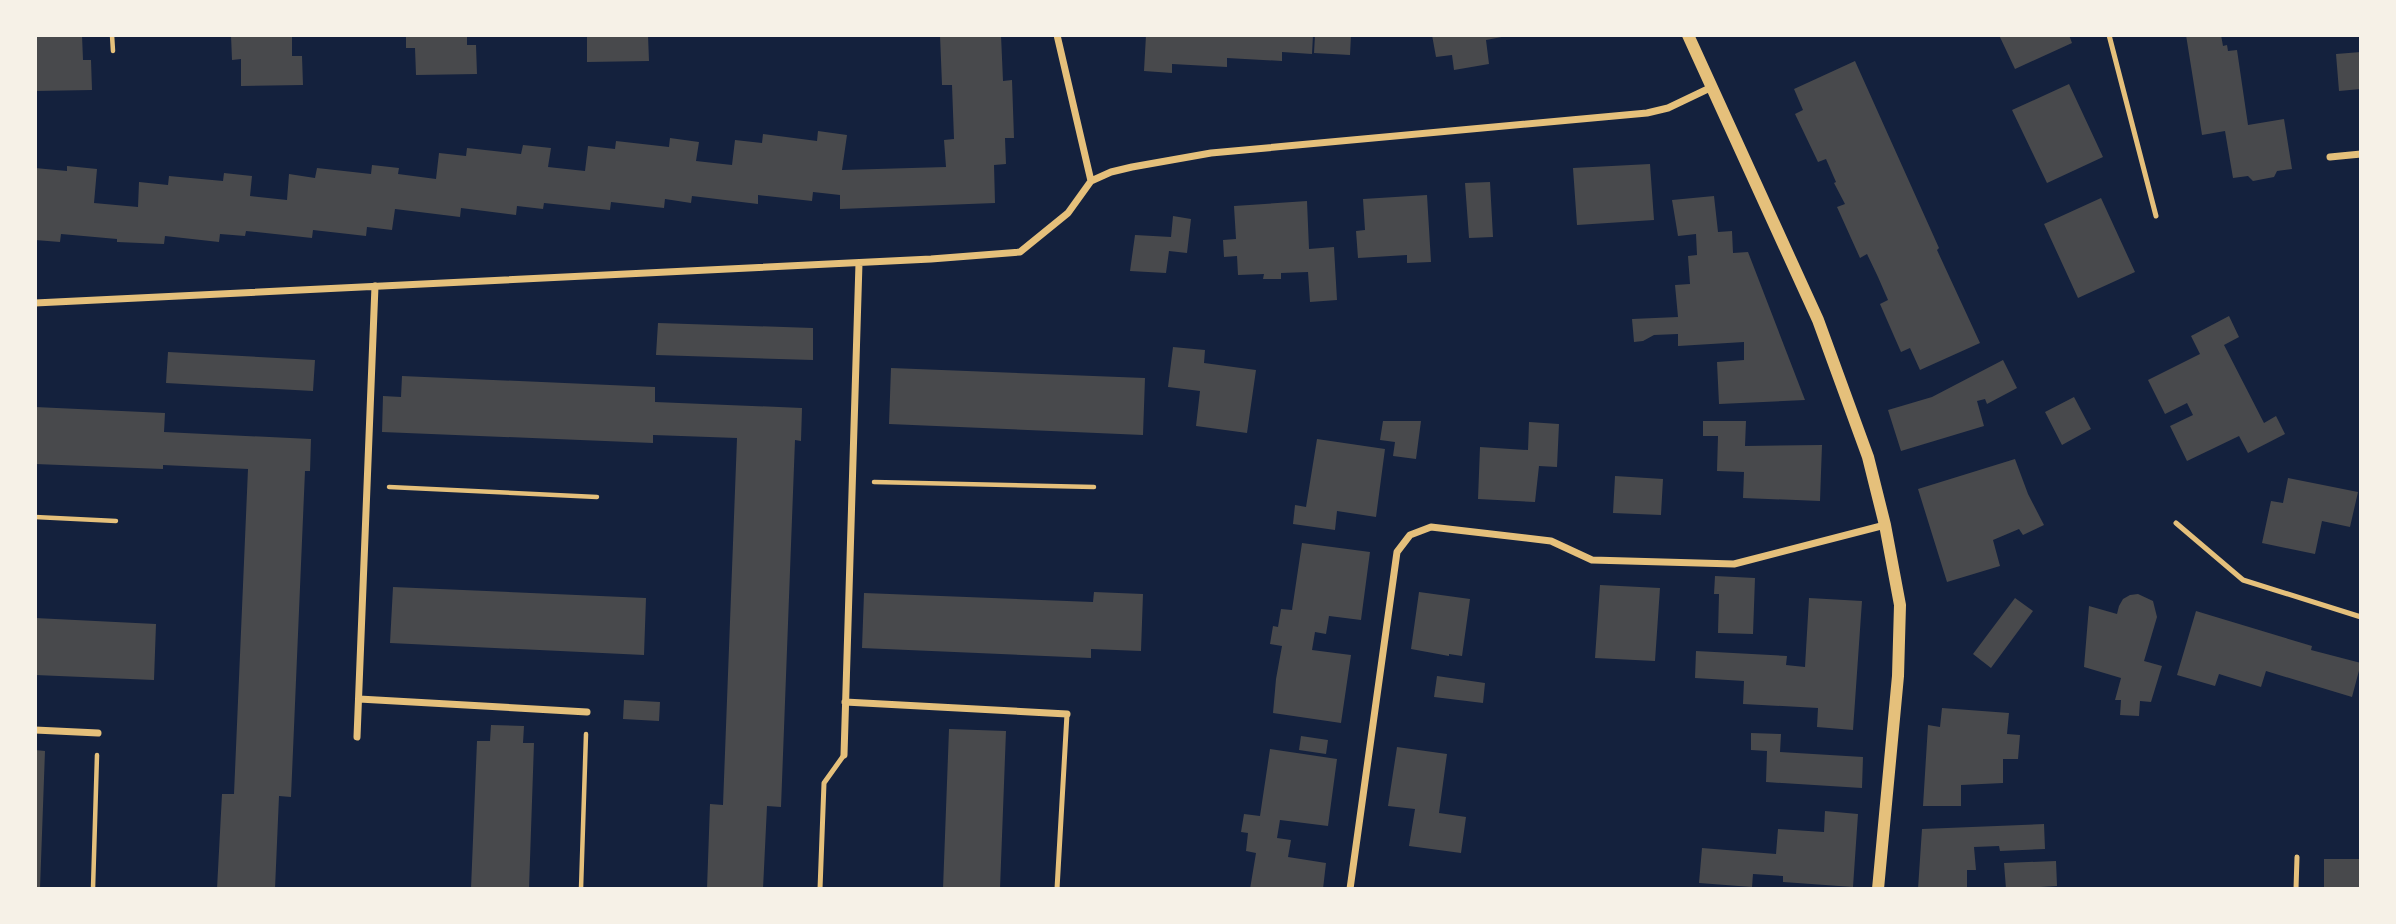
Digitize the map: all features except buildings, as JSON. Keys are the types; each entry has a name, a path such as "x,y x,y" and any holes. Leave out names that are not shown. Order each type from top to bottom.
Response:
{"street":[{"path":"1057,35 1091,181"},
{"path":"1688,35 1818,320 1868,457 1885,525 1900,605 1898,676 1878,889"},
{"path":"35,303 931,260 1020,252 1068,212 1091,181 1111,172 1210,153 1647,113 1668,108 1712,87"},
{"path":"2330,157 2361,154"},
{"path":"844,755 859,263"},
{"path":"357,737 375,286"},
{"path":"1350,889 1397,552 1410,535 1431,527 1551,541 1592,560 1734,564 1885,525"},
{"path":"359,699 587,712"},
{"path":"845,702 1067,714"},
{"path":"35,730 98,733"}],"lane":[{"path":"2109,35 2157,216"},
{"path":"2176,523 2243,580 2361,617"},
{"path":"1057,889 1067,714"},
{"path":"820,889 824,783 844,755"},
{"path":"2296,889 2297,857"}],"path":[{"path":"113,35 113,51"},
{"path":"852,481 1094,487"},
{"path":"367,485 597,497"},
{"path":"35,517 116,521"},
{"path":"581,889 587,712"},
{"path":"93,889 98,733"}]}
